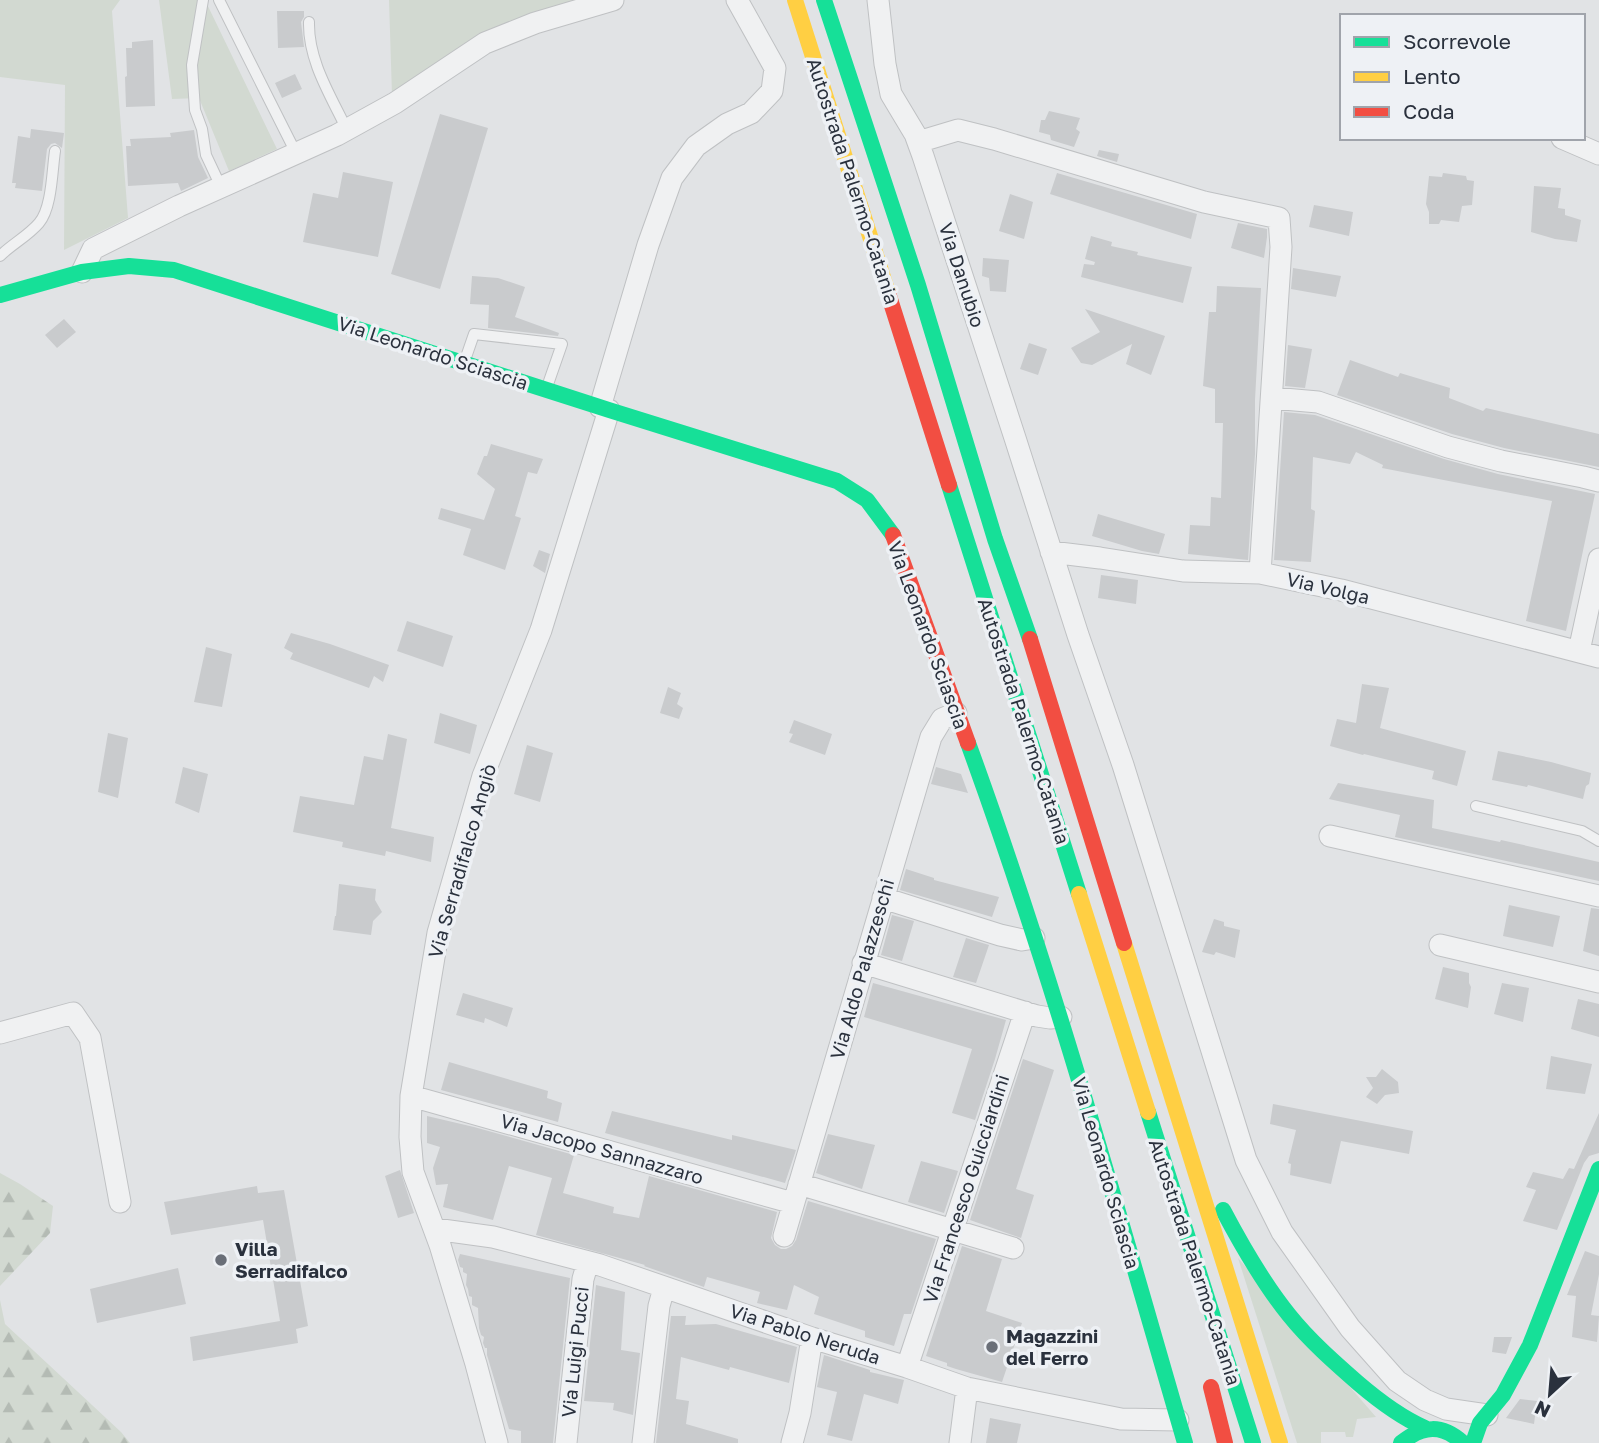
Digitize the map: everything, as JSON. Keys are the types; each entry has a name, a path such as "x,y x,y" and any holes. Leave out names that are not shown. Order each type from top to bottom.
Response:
{"main road":[{"name":"Autostrada Palermo-Catania","path":"795,0 1253,1443"},
{"name":"Autostrada Palermo-Catania","path":"824,0 918,285 995,539 1050,701 1280,1443"},
{"name":"Via Leonardo Sciascia","path":"0,295 82,272 129,266 174,270 836,481 867,500 894,536 992,809 1061,1017 1185,1443"},
{"path":"1050,701 1096,822 1194,1130 1224,1211 1270,1289 1309,1338 1391,1410 1408,1422 1425,1429"},
{"path":"1079,893 1090,975 1125,1092"},
{"path":"1473,1443 1483,1419 1503,1395 1530,1345 1599,1169"},
{"path":"1209,1378 1225,1443"},
{"path":"1445,1430 1483,1419"},
{"path":"1401,1443 1412,1433 1435,1428 1454,1434 1463,1443"}],"street":[{"path":"82,272 93,249 347,130 395,103 485,43 534,23 613,0"},
{"name":"Via Serradifalco Angiò","path":"497,1443 435,1229 413,1172 411,1096 438,933 483,776 541,630 605,409 648,245 672,178 696,146 727,124 751,113 772,91 775,68 737,0"},
{"name":"Via Danubio","path":"882,4 885,64 891,94 918,142 1123,765 1246,1160 1282,1232 1350,1328 1397,1381 1425,1400 1483,1419"},
{"path":"918,142 958,130 1204,202 1279,218 1281,247 1260,573"},
{"path":"1567,140 1599,154"},
{"path":"1272,398 1318,402 1448,447 1599,481"},
{"name":"Via Volga","path":"1051,552 1183,571 1260,573 1340,590 1589,654"},
{"path":"1589,654 1599,559"},
{"name":"Via Aldo Palazzeschi","path":"784,1237 931,737 942,719 956,713"},
{"path":"1330,836 1599,896"},
{"path":"883,898 1000,935 1022,940 1034,938"},
{"path":"1440,945 1599,982"},
{"path":"863,963 1025,1012 1050,1018 1061,1017"},
{"name":"Via Francesco Guicciardini","path":"907,1367 1025,1012"},
{"path":"0,1033 73,1013 90,1038 120,1202"},
{"name":"Via Jacopo Sannazzaro","path":"411,1096 796,1194 952,1229 1013,1248"},
{"name":"Via Pablo Neruda","path":"435,1229 493,1237 588,1262 967,1388 1121,1419 1178,1420"},
{"name":"Via Luigi Pucci","path":"566,1443 583,1279 588,1262"},
{"path":"643,1443 659,1306 664,1288"},
{"path":"792,1443 800,1413 812,1338"},
{"path":"960,1443 967,1388"}],"lane":[{"path":"203,0 192,65 195,110 202,129 206,155 222,187"},
{"path":"219,0 296,153"},
{"path":"309,23 314,60 347,130"},
{"path":"0,256 40,222 46,209 55,151"},
{"path":"464,363 474,334 562,344 546,390"},
{"path":"1476,806 1582,831 1599,841"}],"green space":[{"path":"0,0 120,0 112,11 128,218 64,250 65,85 0,77"},
{"path":"159,0 205,0 277,149 229,171 199,98 172,99"},
{"path":"389,0 597,0 392,95"},
{"path":"0,1173 53,1206 50,1233 0,1286"},
{"path":"1238,1258 1376,1417 1357,1419 1353,1437 1346,1437 1345,1432 1321,1432 1321,1443 1297,1443"},
{"path":"0,1300 5,1324 130,1443 0,1443"}],"building":[{"path":"277,11 304,11 301,22 304,47 278,48"},
{"path":"153,40 155,106 126,107 126,48 132,48 132,42"},
{"path":"295,74 302,89 282,98 275,83"},
{"path":"1049,111 1080,118 1076,129 1080,132 1074,147 1051,140 1050,135 1039,132 1041,120 1045,120"},
{"path":"440,114 488,128 440,289 391,274"},
{"path":"31,129 64,133 62,148 55,143 47,149 42,191 15,188 16,183 12,183 18,136 30,138"},
{"path":"194,130 198,157 208,178 181,191 178,183 128,186 126,146 131,146 130,139 171,137 170,133"},
{"path":"1099,150 1119,154 1117,162 1097,156"},
{"path":"343,172 393,182 378,257 303,242 313,193 338,198"},
{"path":"1057,173 1197,214 1191,239 1050,194"},
{"path":"1443,173 1466,176 1467,180 1474,181 1472,205 1462,206 1459,222 1441,220 1439,224 1429,224 1426,204 1429,176 1442,177"},
{"path":"1534,186 1561,188 1558,208 1565,209 1565,215 1581,220 1577,242 1531,232"},
{"path":"1010,194 1033,202 1024,239 999,231"},
{"path":"1314,205 1353,212 1349,236 1309,227"},
{"path":"1238,223 1267,229 1264,258 1231,248"},
{"path":"1091,236 1112,242 1111,246 1138,252 1137,255 1192,267 1183,303 1081,277 1084,264 1094,265 1095,262 1085,259"},
{"path":"983,258 1009,260 1006,292 990,291 989,278 982,276"},
{"path":"1293,268 1341,276 1336,297 1291,289"},
{"path":"472,276 498,278 525,287 515,317 559,333 558,336 488,328 489,305 470,304"},
{"path":"1217,286 1261,288 1248,560 1188,554 1190,525 1210,526 1211,497 1221,498 1223,423 1215,423 1215,389 1203,386 1209,312 1216,312"},
{"path":"1085,309 1165,336 1151,375 1126,364 1132,344 1092,365 1081,363 1071,348 1100,332"},
{"path":"64,319 76,332 57,348 45,335"},
{"path":"1029,343 1047,349 1038,375 1020,369"},
{"path":"1288,345 1312,349 1305,388 1285,386"},
{"path":"1350,360 1398,377 1400,373 1450,388 1449,398 1483,411 1486,408 1599,434 1599,467 1504,448 1452,434 1337,395"},
{"path":"1284,412 1315,415 1444,459 1498,474 1595,494 1566,631 1526,621 1552,501 1382,468 1383,465 1356,452 1350,464 1313,457 1311,509 1315,511 1311,562 1274,560"},
{"path":"491,444 543,459 537,474 528,472 515,516 521,518 505,570 463,555 471,529 438,519 441,508 484,520 495,489 477,474"},
{"path":"1098,514 1165,534 1159,554 1092,536"},
{"path":"539,550 550,554 545,573 533,566"},
{"path":"1101,575 1138,580 1136,604 1098,598"},
{"path":"407,621 453,636 443,667 397,651"},
{"path":"291,633 389,665 383,682 374,676 369,688 290,659 293,653 284,648"},
{"path":"206,647 232,654 222,707 194,702"},
{"path":"1362,684 1389,688 1380,728 1466,751 1457,786 1432,779 1434,771 1330,746 1337,719 1356,723"},
{"path":"668,687 681,693 677,704 683,708 679,719 660,713"},
{"path":"440,713 477,725 470,754 434,743"},
{"path":"794,720 832,734 825,755 789,742 793,734 789,733"},
{"path":"108,733 128,738 118,798 98,792"},
{"path":"388,734 407,739 391,828 434,837 431,862 386,851 385,856 342,847 343,842 293,832 300,796 354,805 364,756 383,760"},
{"path":"527,745 553,753 540,802 514,794"},
{"path":"1498,751 1591,773 1583,799 1528,785 1527,787 1492,780"},
{"path":"183,767 208,774 199,813 175,803"},
{"path":"936,767 961,774 968,793 931,784"},
{"path":"1338,783 1434,800 1432,828 1599,862 1599,881 1395,837 1400,815 1329,799"},
{"path":"906,869 934,880 999,897 992,917 900,890"},
{"path":"339,884 376,889 375,900 382,912 373,921 371,935 333,930"},
{"path":"1509,905 1560,916 1553,947 1503,936"},
{"path":"1591,908 1599,909 1599,956 1583,951"},
{"path":"892,915 914,921 902,961 881,955"},
{"path":"1214,919 1224,922 1224,926 1240,930 1235,958 1216,952 1214,955 1202,952"},
{"path":"966,938 989,945 976,983 953,977"},
{"path":"1443,967 1469,973 1471,987 1468,1008 1435,999"},
{"path":"873,983 1006,1020 975,1120 952,1113 972,1049 864,1017"},
{"path":"1502,983 1529,988 1523,1022 1494,1014"},
{"path":"463,993 513,1008 507,1027 485,1018 484,1023 456,1015"},
{"path":"1578,999 1599,1004 1599,1037 1571,1029"},
{"path":"1551,1056 1592,1064 1585,1094 1546,1089"},
{"path":"1023,1059 1054,1070 1016,1189 1034,1195 1021,1238 970,1220"},
{"path":"449,1062 548,1091 547,1098 562,1103 558,1122 441,1090"},
{"path":"1382,1069 1398,1082 1399,1093 1385,1095 1377,1104 1366,1097 1373,1088 1366,1077 1376,1077"},
{"path":"1273,1104 1413,1131 1409,1154 1341,1141 1331,1184 1290,1175 1291,1164 1288,1163 1296,1130 1270,1124"},
{"path":"612,1111 732,1140 732,1135 796,1150 785,1183 605,1133"},
{"path":"1599,1113 1599,1153 1589,1156 1584,1163 1557,1230 1523,1221 1536,1190 1526,1187 1533,1172 1563,1179 1569,1168 1574,1169"},
{"path":"427,1116 574,1155 563,1193 614,1207 613,1213 639,1218 649,1176 777,1212 771,1238 781,1249 792,1246 796,1240 808,1201 936,1239 911,1314 904,1314 894,1346 865,1337 865,1331 814,1314 819,1297 794,1285 787,1310 757,1303 760,1292 707,1277 704,1287 645,1265 536,1235 552,1178 509,1166 493,1220 443,1207 448,1184 436,1185 433,1168 440,1147 427,1143"},
{"path":"828,1134 875,1145 862,1189 816,1173"},
{"path":"921,1161 958,1171 944,1213 908,1202"},
{"path":"400,1170 414,1213 398,1218 385,1176"},
{"path":"257,1186 258,1193 284,1190 308,1326 296,1329 298,1343 193,1361 190,1337 280,1321 263,1220 171,1235 164,1202"},
{"path":"962,1246 1002,1259 986,1311 1022,1323 1002,1382 947,1366 947,1363 926,1356"},
{"path":"1585,1251 1599,1256 1599,1274 1591,1315 1599,1316 1597,1342 1572,1337 1576,1296 1567,1295"},
{"path":"460,1254 570,1278 553,1443 521,1443 521,1431 509,1429 487,1348 483,1343 484,1337 479,1328 478,1308 472,1305 472,1297 469,1296 466,1285 467,1274 463,1272 458,1260"},
{"path":"178,1268 186,1304 97,1323 90,1289"},
{"path":"596,1285 625,1292 621,1350 640,1353 633,1415 613,1410 614,1403 584,1401"},
{"path":"671,1316 686,1316 685,1325 716,1324 797,1347 789,1383 681,1357 676,1399 689,1401 686,1424 738,1439 738,1443 656,1443"},
{"path":"1494,1337 1512,1337 1506,1354 1492,1352"},
{"path":"824,1355 870,1372 904,1380 898,1404 864,1394 852,1441 827,1435 837,1392 817,1387"},
{"path":"1520,1399 1537,1401 1534,1424 1506,1418"},
{"path":"990,1418 1021,1424 1017,1443 986,1443"}],"traffic: fast":[{"path":"824,0 918,285 995,539 1030,639"},
{"path":"0,295 82,272 129,266 174,270 837,481 867,500 893,535"},
{"path":"949,485 1079,894"},
{"path":"968,743 1056,1004 1185,1443"},
{"path":"1148,1112 1253,1443"},
{"path":"1473,1443 1480,1423 1503,1395 1530,1345 1599,1169"},
{"path":"1223,1210 1245,1251 1279,1303 1305,1333 1374,1396 1398,1414 1425,1428"},
{"path":"1401,1443 1417,1433 1432,1429 1448,1432 1463,1443"}],"traffic: slow":[{"path":"795,0 888,293"},
{"path":"1079,894 1148,1112"},
{"path":"1124,943 1280,1443"}],"traffic: jam":[{"path":"888,293 949,485"},
{"path":"893,535 968,743"},
{"path":"1030,639 1124,943"},
{"path":"1211,1387 1225,1443"}],"place":[{"name":"Villa Serradifalco","path":"221,1260"},
{"name":"Magazzini del Ferro","path":"992,1347"}]}
